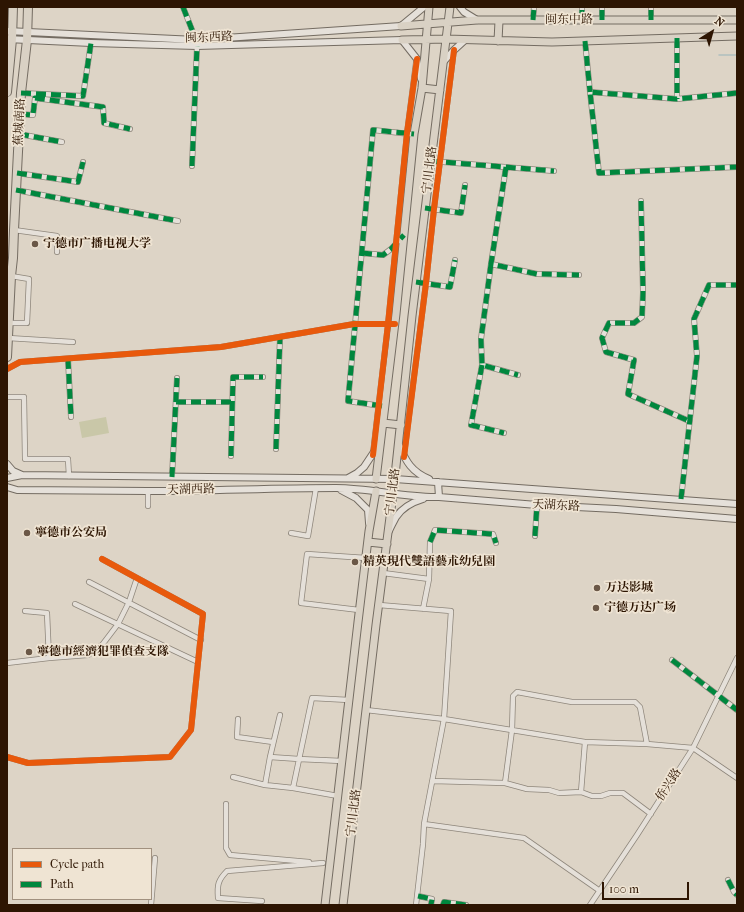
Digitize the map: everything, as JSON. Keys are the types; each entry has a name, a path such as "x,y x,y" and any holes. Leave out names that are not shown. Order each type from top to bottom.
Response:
{"highway":[{"name":"蕉城南路","path":"7,92 9,35 13,7"},
{"name":"蕉城南路","path":"7,357 21,93 27,36 28,7"}],"main road":[{"path":"401,26 424,7"},
{"name":"宁川北路","path":"325,905 327,863 338,796 359,610 369,531 376,491 382,422 381,406 404,235 411,134 422,85 429,7"},
{"name":"宁川北路","path":"343,905 395,479 416,282 450,7"},
{"path":"460,7 464,12 477,20"},
{"name":"闽东中路","path":"401,26 477,20 737,20"},
{"path":"498,41 499,20"},
{"name":"闽东西路","path":"9,35 196,43 401,26"},
{"name":"闽东西路","path":"27,36 91,43 402,40"},
{"name":"闽东中路","path":"402,40 446,39 552,42 737,36"},
{"path":"402,40 417,59 422,85 440,90"},
{"path":"444,61 465,40"},
{"path":"382,422 401,424"},
{"path":"346,478 357,473 364,467 380,442"},
{"path":"398,445 406,462 412,468 423,476 436,481 439,497"},
{"path":"7,464 13,471 22,476"},
{"name":"天湖西路","path":"7,478 22,476 68,476 376,479"},
{"path":"329,478 329,488"},
{"name":"天湖东路","path":"376,479 436,481 548,491 737,504"},
{"name":"天湖西路","path":"7,488 17,490 148,491 338,488 376,491"},
{"path":"338,488 356,498 368,510 369,531"},
{"path":"7,494 17,490"},
{"name":"天湖东路","path":"376,491 428,498 439,497 537,505 616,509 737,519"},
{"path":"388,532 397,516 408,506 417,501 428,498"},
{"path":"368,542 387,544"}],"street":[{"path":"183,7 196,43 192,166"},
{"path":"533,20 534,7"},
{"path":"582,7 582,20"},
{"path":"602,7 602,20"},
{"path":"651,7 651,20"},
{"path":"677,38 677,100"},
{"path":"585,41 599,174 737,167"},
{"path":"21,93 83,96 91,43"},
{"path":"404,457 454,50"},
{"path":"7,369 20,362 221,347 355,324 391,324 395,244 411,134 417,59"},
{"path":"590,92 677,100 737,93"},
{"path":"20,114 33,115 35,98 103,107 104,123 130,129"},
{"path":"372,455 381,406 348,401 373,130 411,134"},
{"path":"19,134 62,142"},
{"path":"431,161 554,171"},
{"path":"17,173 78,182 83,162"},
{"path":"504,433 471,425 482,365 481,339 506,167"},
{"path":"425,208 461,213 465,185"},
{"path":"16,190 178,221"},
{"path":"641,201 643,292 642,317 634,323 609,323 602,338 606,352 634,360 628,394 689,421"},
{"path":"14,230 57,236 57,252"},
{"path":"362,253 383,255 404,235"},
{"path":"416,282 450,287 455,260"},
{"path":"491,264 537,274 579,275"},
{"path":"9,323 27,323 29,279 11,276"},
{"path":"681,499 697,356 694,319 709,285 737,285"},
{"path":"276,449 280,337"},
{"path":"8,338 73,342"},
{"path":"68,359 72,416"},
{"path":"482,365 518,375"},
{"path":"231,456 233,377 263,377"},
{"path":"172,477 177,378"},
{"path":"7,397 24,397 25,459 68,459 68,476"},
{"path":"176,402 232,402"},
{"path":"291,533 308,536 316,488"},
{"path":"148,491 148,506"},
{"path":"535,536 537,505"},
{"path":"423,609 429,579 430,542 435,530 493,534 496,543"},
{"path":"359,610 301,603 307,554 366,558"},
{"path":"7,757 28,763 170,757 190,730 203,614 102,559"},
{"path":"383,573 429,579"},
{"path":"7,663 88,655 102,645 118,624 129,602 137,578"},
{"path":"89,582 201,640"},
{"path":"75,604 198,662"},
{"path":"379,605 451,611 444,719 424,824 416,905"},
{"path":"25,611 47,613 49,658"},
{"name":"侨兴路","path":"590,905 693,748 737,658"},
{"path":"672,660 737,710"},
{"path":"505,783 512,730 513,696 517,692 572,702 635,702 640,707 647,744"},
{"path":"293,788 312,698 349,700"},
{"path":"366,710 444,719 585,742 647,744 693,748 737,778"},
{"path":"265,785 280,715"},
{"path":"238,719 237,737 273,742"},
{"path":"581,792 585,742"},
{"path":"270,757 342,761"},
{"path":"233,777 265,785 293,788 338,796"},
{"path":"433,781 505,783 527,789 549,790 559,793 581,792 592,796 623,793 651,814"},
{"path":"226,804 226,848 230,855 327,863"},
{"path":"424,824 524,838 600,891"},
{"path":"152,893 155,858"},
{"path":"262,902 218,898 217,887 221,877 227,871 327,863"},
{"path":"728,880 734,892 737,894"},
{"path":"418,896 432,899 431,905"},
{"path":"443,905 444,902 466,905"}],"shaded area":[{"path":"106,417 109,433 82,438 79,422"}],"waterway":[{"path":"719,55 737,55"}],"marked path":[{"path":"183,7 196,40"},
{"path":"533,20 534,7"},
{"path":"582,7 582,20"},
{"path":"602,7 602,20"},
{"path":"651,7 651,20"},
{"path":"677,38 677,99"},
{"path":"585,41 590,92"},
{"path":"21,93 83,96 91,43"},
{"path":"192,166 197,46"},
{"path":"737,93 677,99 590,92 599,173 737,167"},
{"path":"20,114 33,115 35,98 103,107 104,123 130,129"},
{"path":"382,406 348,401 373,130 414,134"},
{"path":"19,134 62,142"},
{"path":"431,161 554,171"},
{"path":"17,173 78,182 83,162"},
{"path":"506,167 491,264 537,274 579,275"},
{"path":"425,208 461,213 465,185"},
{"path":"16,190 178,221"},
{"path":"641,201 643,292 642,317 634,323 609,323 602,338 606,352 634,360 628,394 689,421"},
{"path":"362,253 383,255 404,235"},
{"path":"416,282 450,287 455,260"},
{"path":"491,264 481,339 482,365 518,375"},
{"path":"681,499 697,356 694,319 709,285 737,285"},
{"path":"276,449 280,337"},
{"path":"68,359 71,417"},
{"path":"482,365 471,425 504,433"},
{"path":"231,456 233,377 263,377"},
{"path":"172,477 177,378"},
{"path":"176,402 232,402"},
{"path":"535,536 537,505"},
{"path":"430,542 435,530 493,534 496,543"},
{"path":"672,660 737,710"},
{"path":"728,880 737,895"},
{"path":"418,896 432,899 431,905"},
{"path":"443,905 444,902 466,905"}],"cycle path":[{"path":"404,457 454,50"},
{"path":"373,455 407,133 417,59"},
{"path":"7,369 20,362 221,347 354,324 395,324"},
{"path":"7,757 28,763 170,757 191,730 203,614 102,559"}],"place":[{"name":"宁德市广播电视大学","path":"35,244"},
{"name":"寧德市公安局","path":"27,533"},
{"name":"精英現代雙語藝朮幼兒園","path":"355,562"},
{"name":"万达影城","path":"597,588"},
{"name":"宁德万达广场","path":"596,608"},
{"name":"寧德市經濟犯罪偵查支隊","path":"29,652"}]}
